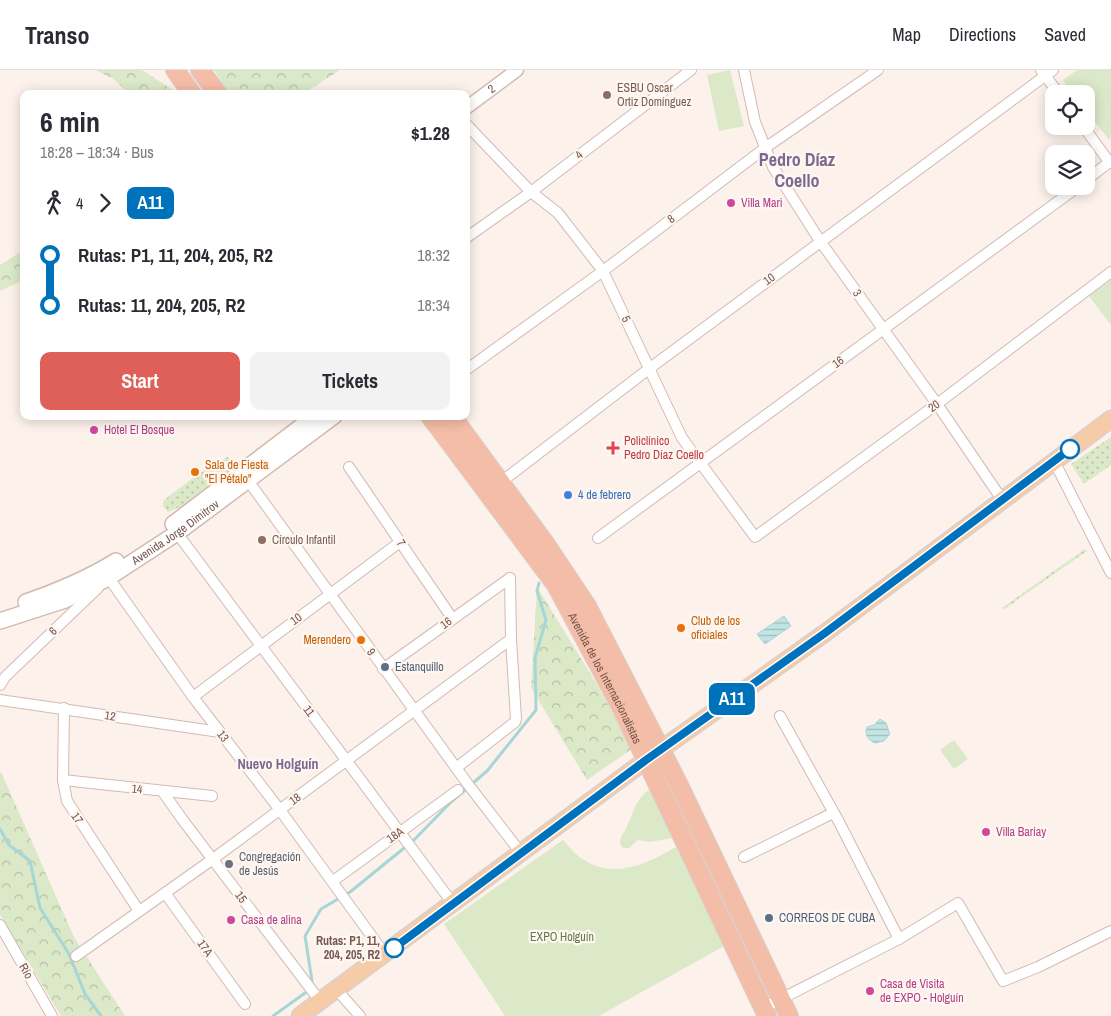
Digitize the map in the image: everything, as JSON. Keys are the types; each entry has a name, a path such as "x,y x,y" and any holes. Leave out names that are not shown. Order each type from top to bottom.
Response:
{"highway":[{"path":"175,70 189,90"},
{"path":"200,70 215,90"},
{"name":"Avenida de los Internacionalistas","path":"434,420 551,551 587,606 661,750 789,1016"},
{"name":"Avenida de los Internacionalistas","path":"454,420 556,585 622,709 765,1012"}],"main road":[{"path":"300,1016 646,760 825,633 1111,419"},
{"name":"Avenida Jorge Dimitrov","path":"245,477 310,420"},
{"name":"Avenida Jorge Dimitrov","path":"0,621 65,600 174,529 328,420"},
{"name":"Avenida Jorge Dimitrov","path":"0,610 59,591 106,573"}],"street":[{"name":"2","path":"470,105 517,70"},
{"name":"4","path":"470,235 531,192 691,70"},
{"name":"3","path":"744,70 755,122 773,167 820,241 938,404 1003,501"},
{"name":"8","path":"470,367 603,271 765,148 878,70"},
{"path":"1046,72 1054,85"},
{"name":"10","path":"494,487 1046,72"},
{"name":"5","path":"470,128 531,192 558,213 603,271 682,438 754,537"},
{"path":"1090,135 1110,162 1095,173"},
{"name":"16","path":"598,538 1067,195"},
{"name":"20","path":"754,537 938,404 1111,272"},
{"path":"1054,461 1111,572"},
{"name":"7","path":"350,468 452,618"},
{"name":"9","path":"245,477 413,711 521,853"},
{"name":"11","path":"174,529 448,897"},
{"name":"10","path":"193,697 400,542"},
{"name":"6","path":"0,685 5,677 106,573"},
{"name":"13","path":"106,573 193,697 333,881 381,949"},
{"name":"16","path":"383,669 510,578 511,639"},
{"path":"456,768 515,722 511,639"},
{"name":"18","path":"76,956 213,859 511,639"},
{"name":"12","path":"0,700 220,732"},
{"name":"17","path":"64,708 63,780 69,806 139,911"},
{"path":"780,716 899,939"},
{"name":"14","path":"63,780 212,796"},
{"name":"18A","path":"333,881 458,790"},
{"name":"15","path":"163,792 320,1001"},
{"path":"744,856 833,813"},
{"name":"17A","path":"165,893 245,1004"},
{"path":"765,1012 781,1000 899,939 958,903 1003,981 1038,967 1111,931"},
{"name":"Río","path":"0,925 52,1016"},
{"path":"336,989 360,1016"}],"green space":[{"path":"95,70 142,70 173,90 126,90 112,78"},
{"path":"214,70 340,70 309,90 226,90"},
{"path":"730,70 744,126 719,131 707,75"},
{"path":"1077,70 1111,70 1111,137 1109,140 1095,122 1095,85 1067,85 1063,80"},
{"path":"20,252 20,282 0,291 0,265"},
{"path":"1111,280 1111,325 1089,296"},
{"path":"1111,437 1111,465 1084,484 1071,464"},
{"path":"227,457 235,460 237,468 187,504 168,512 163,506 164,500 197,475"},
{"path":"1085,549 1087,551 1003,610 1002,608"},
{"path":"537,587 598,686 632,749 587,780 531,688"},
{"path":"954,740 968,759 954,769 940,750"},
{"path":"0,772 74,937 125,1016 61,1016 0,915"},
{"path":"650,789 673,838 649,842 638,840 629,848 623,848 620,844 621,839 636,806"},
{"name":"EXPO Holguín","path":"563,840 583,859 597,866 609,869 632,867 676,847 724,946 599,1016 505,1016 444,924"}],"water":[{"path":"784,616 791,626 765,644 757,634"},
{"path":"880,719 886,723 890,734 884,741 875,743 867,736 866,730 867,727 874,725"}],"waterway":[{"path":"312,981 305,936 321,909 350,892 414,840 451,802 487,771 536,710 535,658 546,620 537,591 539,583"},
{"path":"0,829 9,845 30,861 40,908 69,954 85,994 101,1016"},
{"path":"273,1016 305,993"}],"bus line":[{"name":"A11","path":"394,948 646,760 825,633 1070,449"}],"place":[{"name":"ESBU Oscar Ortiz Domínguez","path":"607,95"},
{"name":"Villa Mari","path":"731,203"},
{"name":"Hotel El Bosque","path":"94,430"},
{"name":"Policlínico Pedro Díaz Coello","path":"613,448"},
{"name":"Sala de Fiesta \"El Pétalo\"","path":"195,472"},
{"name":"4 de febrero","path":"568,495"},
{"name":"Círculo Infantil","path":"262,540"},
{"name":"Club de los oficiales","path":"681,628"},
{"name":"Merendero","path":"361,640"},
{"name":"Estanquillo","path":"385,667"},
{"name":"Villa Bariay","path":"986,832"},
{"name":"Congregación de Jesús","path":"229,864"},
{"name":"CORREOS DE CUBA","path":"769,918"},
{"name":"Casa de alina","path":"231,920"},
{"name":"Rutas: P1, 11, 204, 205, R2","path":"394,948"},
{"name":"Casa de Visita de EXPO - Holguín","path":"870,991"}],"district":[{"name":"Pedro Díaz Coello","path":"797,169"},
{"name":"Nuevo Holguín","path":"278,764"}]}
